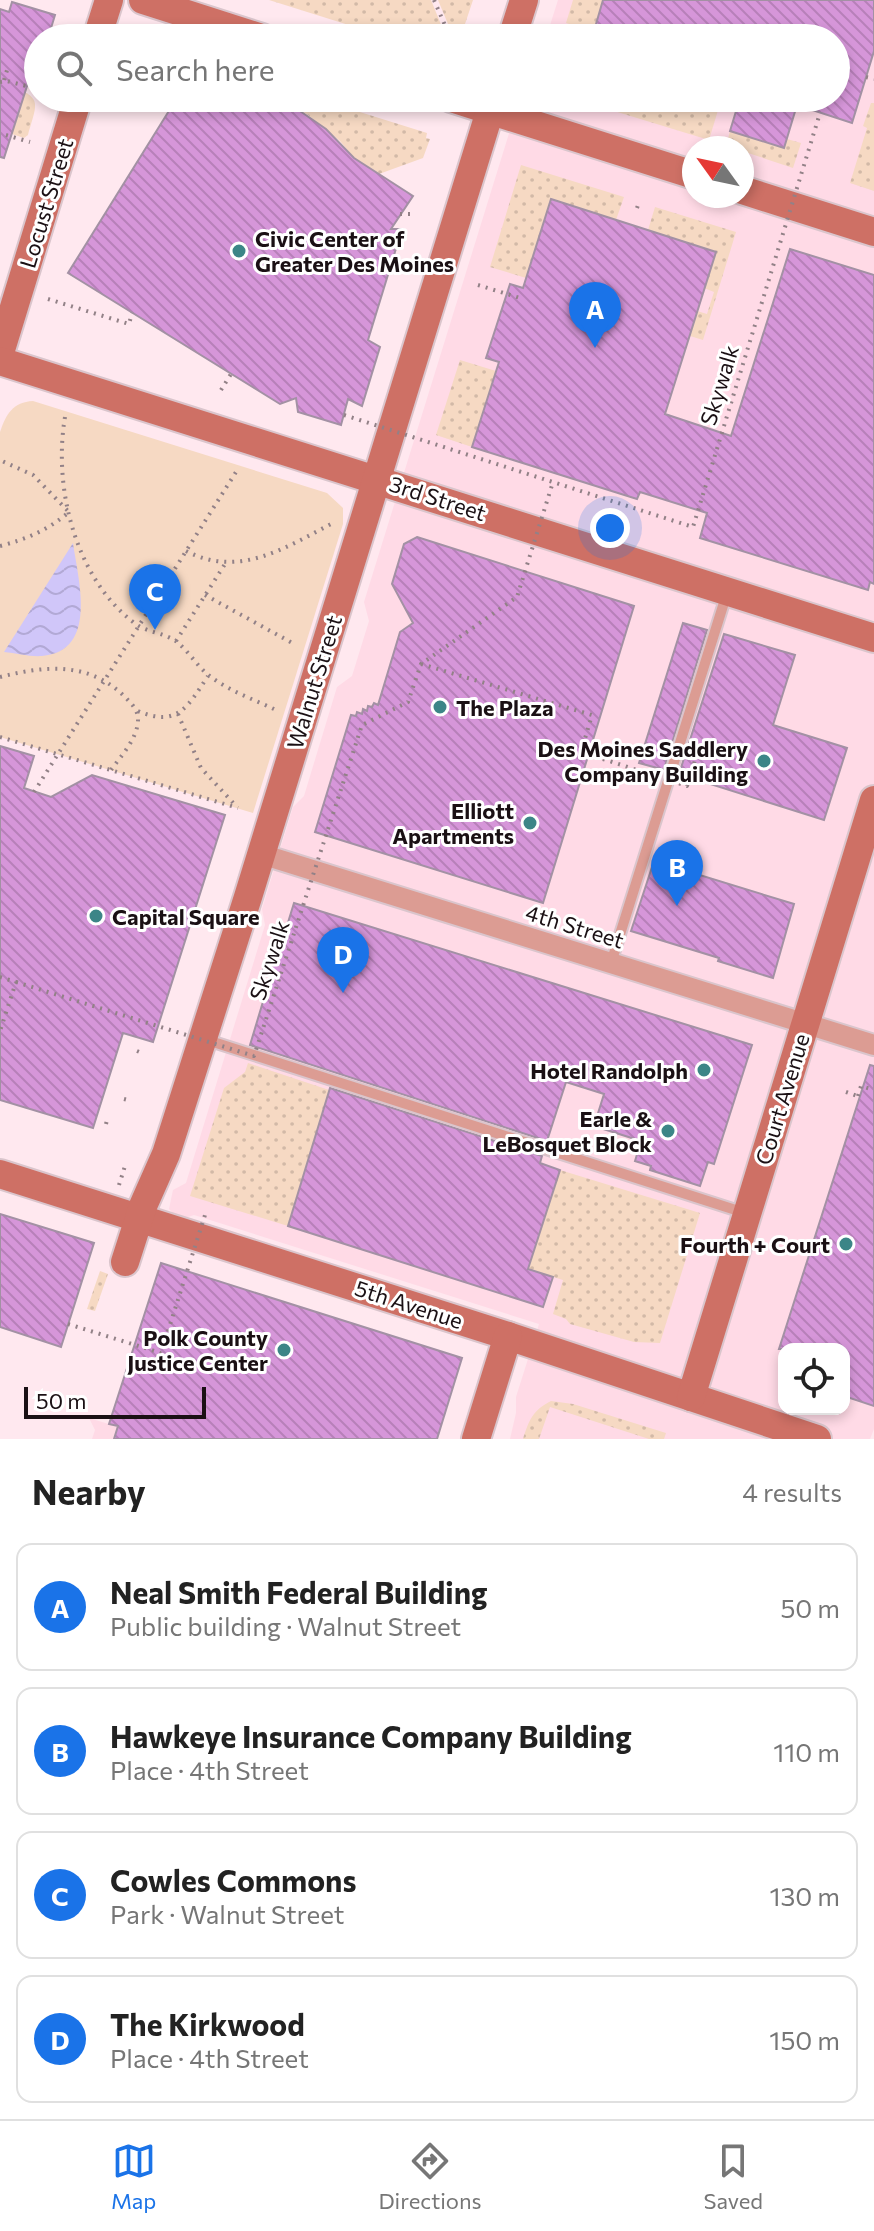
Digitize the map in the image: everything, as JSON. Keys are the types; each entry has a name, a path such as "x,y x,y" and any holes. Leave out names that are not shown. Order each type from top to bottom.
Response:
{"street":[{"path":"101,24 109,0"},
{"path":"143,0 218,24"},
{"path":"516,24 524,0"},
{"name":"Locust Street","path":"0,353 74,112"},
{"name":"Walnut Street","path":"125,1262 139,1218 163,1162 203,1039 490,112"},
{"path":"515,112 682,171"},
{"path":"754,194 874,232"},
{"name":"3rd Street","path":"0,361 874,638"},
{"name":"Court Avenue","path":"691,1397 874,800"},
{"name":"4th Street","path":"261,854 874,1045"},
{"name":"5th Avenue","path":"0,1174 508,1336 817,1439"},
{"path":"476,1439 508,1336"}],"lane":[{"path":"611,963 728,591"},
{"path":"203,1039 747,1214"}],"path":[{"path":"434,0 444,24"},
{"path":"8,67 2,82 24,86"},
{"path":"866,77 874,79"},
{"name":"Skywalk","path":"344,415 693,527 820,113"},
{"path":"6,135 30,142"},
{"path":"637,208 639,202"},
{"path":"400,214 415,214"},
{"path":"478,285 520,298"},
{"path":"48,299 129,324 132,313"},
{"path":"221,390 231,374"},
{"path":"65,417 63,480 69,512 81,551 102,590 138,627 176,641 209,675 276,710"},
{"path":"2,461 33,475 69,512"},
{"path":"34,792 236,472"},
{"path":"421,664 517,597 553,482"},
{"path":"0,546 33,536 54,525 69,512"},
{"path":"186,551 205,561 238,563 276,551 335,522"},
{"path":"176,641 225,564"},
{"path":"205,595 296,645"},
{"path":"421,664 592,715 581,752 687,786 696,757"},
{"name":"Skywalk","path":"0,977 254,1056 362,725 408,702 421,664"},
{"path":"0,677 25,671 71,668 104,681 120,692 135,710 138,721 135,733 111,770"},
{"path":"135,710 163,718 178,714 186,708 209,675"},
{"path":"0,737 238,808 201,768 178,714"},
{"path":"0,1031 16,982"},
{"path":"846,1092 859,1096 861,1086 874,1090"},
{"path":"116,1195 125,1166"},
{"path":"68,1324 161,1353 205,1215"},
{"path":"801,1243 816,1248"}],"shaded area":[{"path":"269,0 431,0 441,24 345,24"},
{"path":"438,0 473,0 465,24 448,24"},
{"path":"558,0 874,0 874,1429 870,1439 510,1439 516,1397 539,1324 194,1215 177,1218 169,1209 173,1190 186,1183 265,925 262,909 293,807 304,796 337,687 352,676 369,621 364,602 516,112 850,112 850,24 550,24"},
{"path":"573,0 603,0 596,24 566,23"},
{"path":"6,85 24,92 24,112 34,112 28,135 24,138 12,134 0,89"},
{"path":"871,103 874,103 874,191 850,183 867,128 863,126"},
{"path":"303,112 360,112 427,133 426,138 430,139 423,158 379,174 354,158 340,141"},
{"path":"617,112 717,112 710,136 696,136"},
{"path":"730,131 747,136 729,136"},
{"path":"754,138 784,147 787,139 801,143 793,168 754,155"},
{"path":"521,165 624,197 616,220 551,199 526,278 490,267"},
{"path":"655,207 736,232 703,340 690,336 697,311 707,314 714,292 704,288 716,252 648,230"},
{"path":"460,360 496,371 472,447 436,435"},
{"path":"33,401 327,493 343,508 343,524 253,813 0,737 0,432 11,410"},
{"path":"248,1063 329,1090 288,1226 190,1196 224,1088 245,1072"},
{"path":"560,1170 700,1213 660,1343 634,1342 570,1324 553,1314 563,1280 528,1269"},
{"path":"100,1271 108,1274 95,1311 87,1309"},
{"path":"551,1401 573,1404 666,1433 664,1439 649,1439 550,1407 539,1439 523,1439 532,1416"},
{"path":"89,1418 158,1439 92,1439 95,1430"}],"water":[{"path":"73,543 81,611 72,641 60,651 42,656 4,652"}],"building":[{"path":"603,0 874,0 874,51 852,123 818,112 850,112 850,24 596,24"},
{"path":"12,2 55,15 52,24 24,24 24,96 4,158 0,157 0,9 9,12"},
{"name":"Civic Center of Greater Des Moines","path":"168,112 301,112 326,129 354,158 413,196 391,229 402,229 368,340 380,347 362,406 348,399 341,425 298,412 296,398 280,404 68,273"},
{"path":"736,112 795,112 784,148 754,136 730,131"},
{"path":"551,199 716,252 665,414 731,436 790,249 874,275 874,584 870,582 868,590 700,538 707,513 640,492 637,499 472,447 499,362 486,358 510,284 523,288"},
{"name":"The Plaza","path":"417,537 634,606 543,903 315,832 351,715 356,716 357,712 362,714 363,709 367,711 368,706 372,707 374,703 378,705 400,632 413,623 392,584 404,544"},
{"path":"683,623 707,630 664,769 661,769 639,763"},
{"name":"Des Moines Saddlery Company Building","path":"724,634 795,655 773,725 847,748 824,820 679,774"},
{"name":"Capital Square","path":"0,746 34,756 24,788 51,797 92,775 225,815 153,1042 123,1033 93,1128 0,1100"},
{"path":"654,861 794,904 773,978 631,931"},
{"path":"294,903 752,1045 714,1164 708,1162 700,1186 650,1170 651,1166 635,1161 641,1141 594,1126 604,1094 566,1082 547,1141 250,1045 271,975 262,972 269,952 278,955"},
{"name":"Fourth + Court","path":"870,1065 874,1066 874,1406 850,1398 850,1343 781,1343"},
{"path":"330,1088 542,1156 540,1163 560,1170 528,1269 553,1277 543,1307 288,1226"},
{"path":"0,1214 94,1243 61,1347 0,1327"},
{"name":"Polk County Justice Center","path":"161,1263 462,1358 437,1439 114,1439 118,1426 109,1424"}],"place":[{"name":"Civic Center of Greater Des Moines","path":"239,251"},
{"name":"Neal Smith Federal Building","path":"595,348"},
{"name":"Cowles Commons","path":"155,630"},
{"name":"The Plaza","path":"440,707"},
{"name":"Des Moines Saddlery Company Building","path":"764,761"},
{"name":"Elliott Apartments","path":"530,823"},
{"name":"Hawkeye Insurance Company Building","path":"677,906"},
{"name":"Capital Square","path":"96,916"},
{"name":"The Kirkwood","path":"343,993"},
{"name":"Hotel Randolph","path":"704,1070"},
{"name":"Earle & LeBosquet Block","path":"668,1131"},
{"name":"Fourth + Court","path":"846,1244"},
{"name":"Polk County Justice Center","path":"284,1350"}]}
